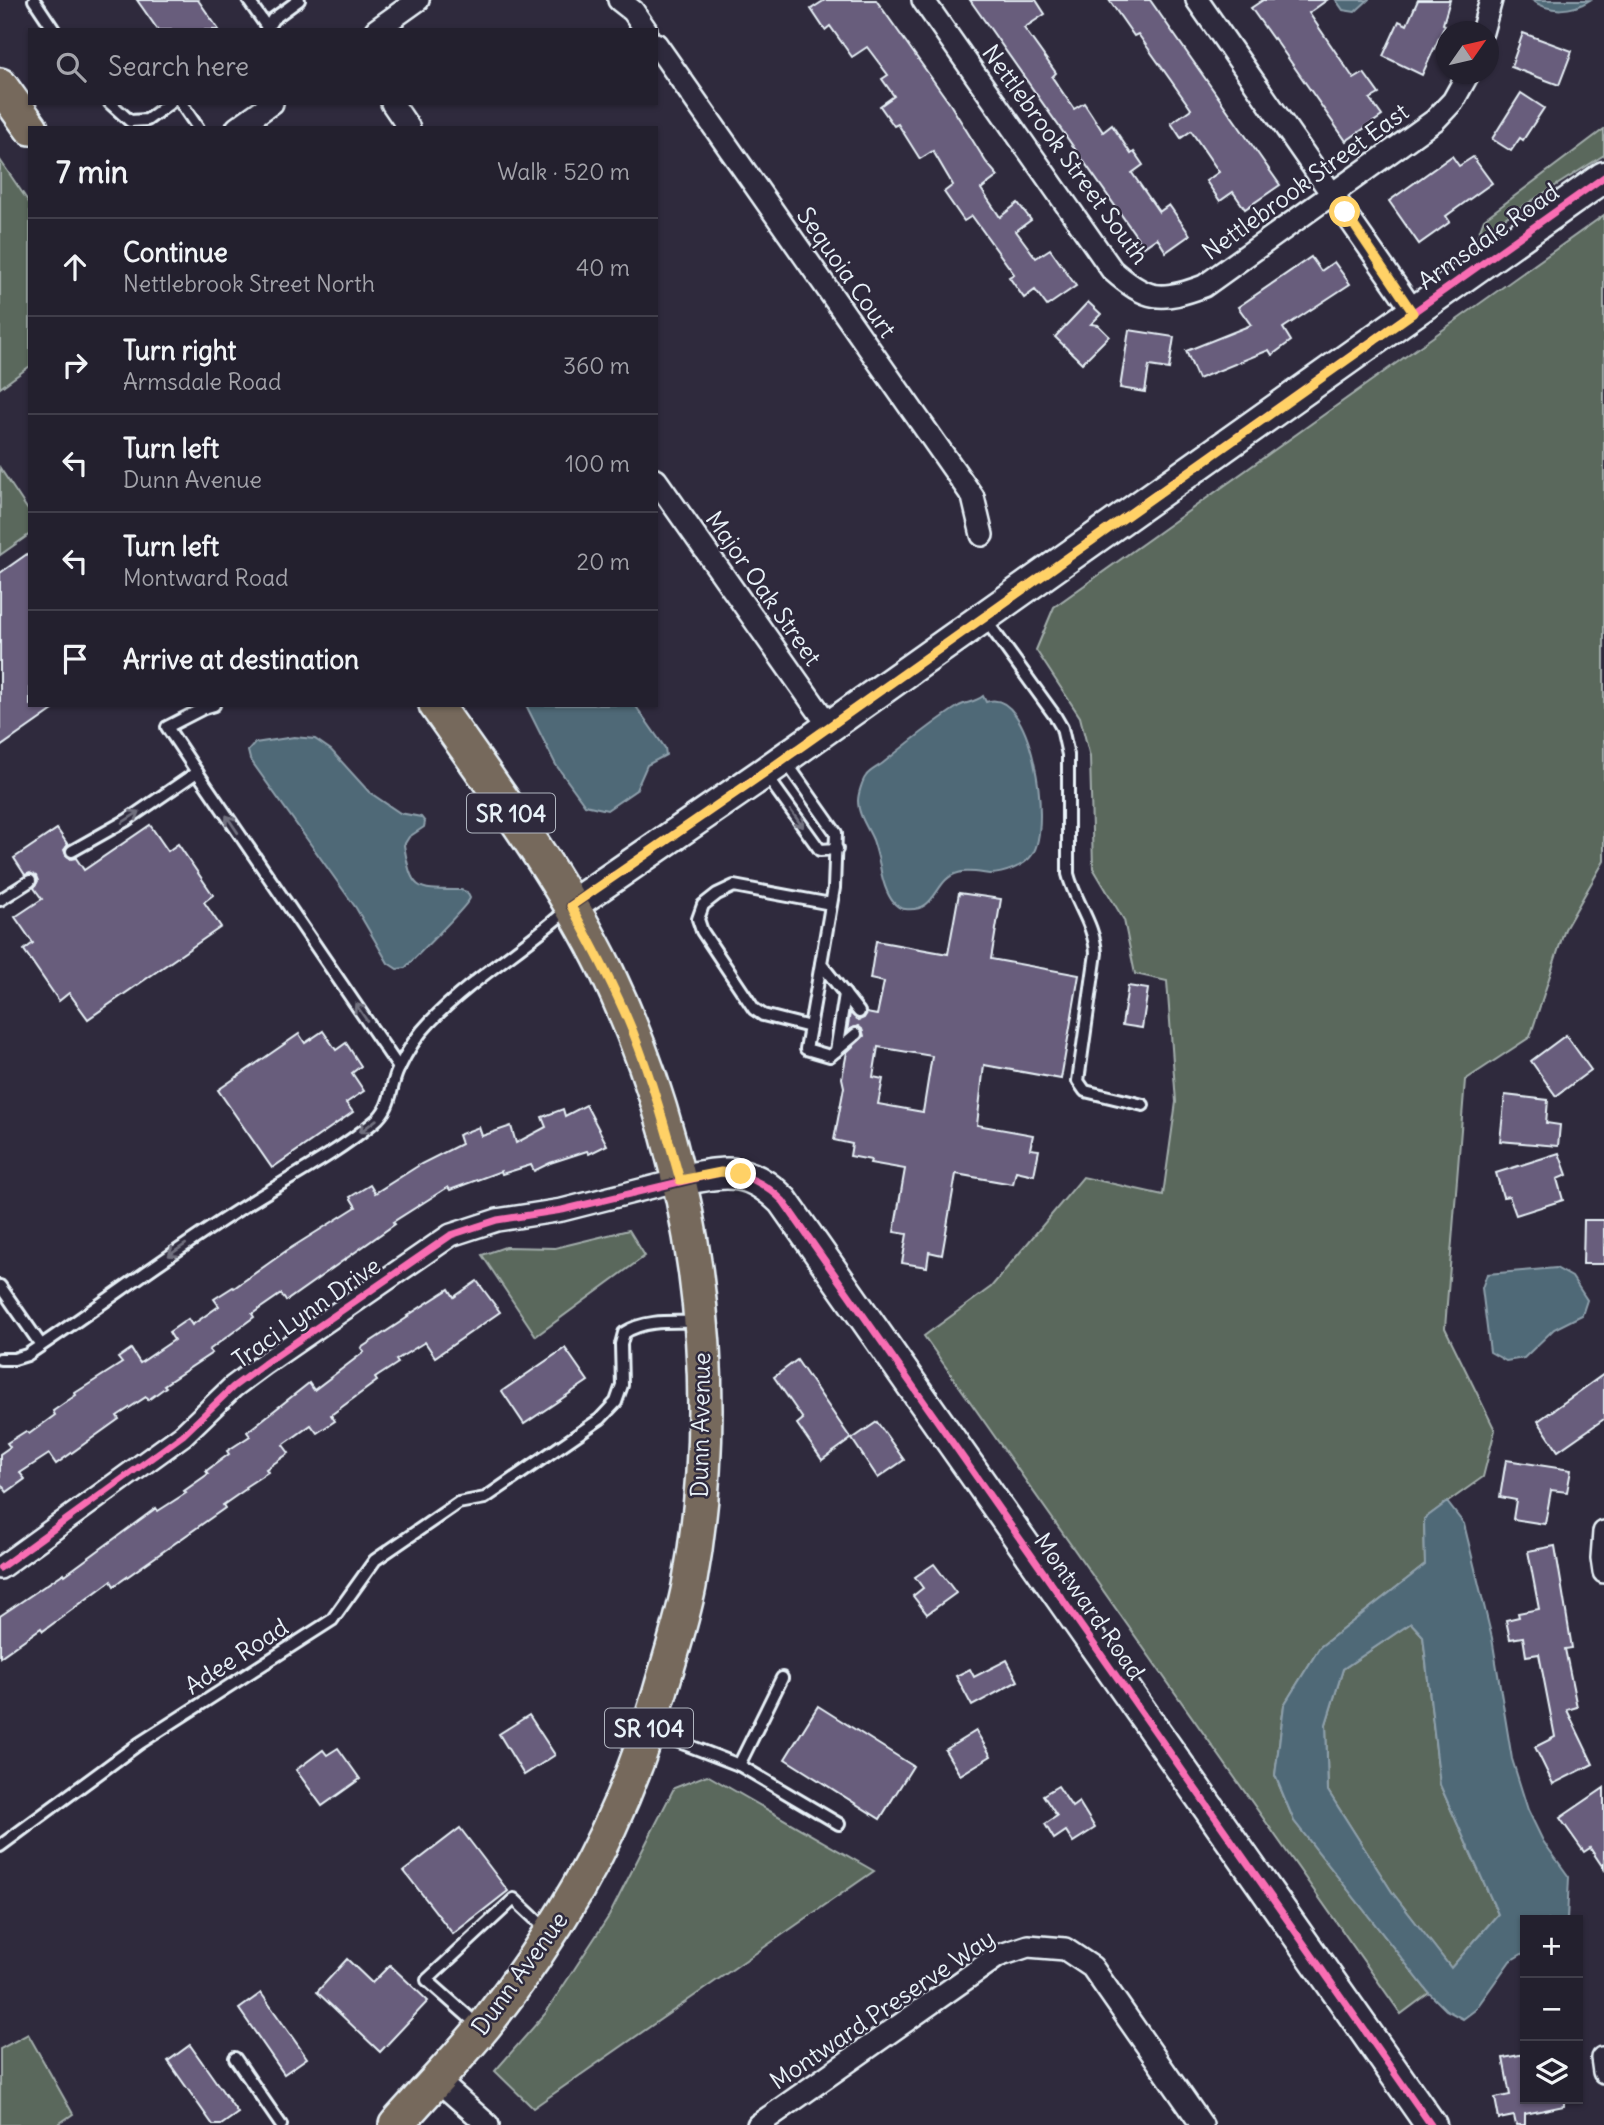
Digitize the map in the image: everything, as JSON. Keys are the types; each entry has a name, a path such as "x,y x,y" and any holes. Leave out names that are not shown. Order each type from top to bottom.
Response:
{"main road":[{"name":"Dunn Avenue","path":"396,2125 481,2029 525,1972 579,1886 629,1784 649,1730 688,1586 703,1457 701,1322 691,1240 680,1180 657,1100 634,1035 604,968 571,906 538,852 437,707"}],"street":[{"path":"379,28 418,0"},
{"path":"619,0 634,11 645,28"},
{"name":"Nettlebrook Street South","path":"923,0 1112,270 1130,286 1150,296"},
{"path":"1197,0 1413,313"},
{"path":"1485,21 1491,0"},
{"name":"Sequoia Court","path":"658,47 973,497 982,535"},
{"name":"Nettlebrook Street East","path":"1150,296 1177,296 1204,286 1435,120 1453,101 1462,84"},
{"path":"240,126 269,105"},
{"path":"393,105 408,126"},
{"name":"Armsdale Road","path":"571,906 774,766 1604,177"},
{"name":"Major Oak Street","path":"658,483 829,726"},
{"name":"Montward Road","path":"680,1180 721,1172 741,1174 764,1185 783,1201 1431,2125"},
{"name":"Traci Lynn Drive","path":"0,1568 183,1435 233,1387 264,1364 452,1235 497,1220 562,1210 680,1180"},
{"path":"1604,1532 1604,1573"},
{"name":"Montward Preserve Way","path":"758,2125 998,1956 1028,1946 1065,1949 1092,1967 1202,2125"},
{"path":"436,2079 488,2125"}],"lane":[{"path":"34,0 53,28"},
{"path":"248,0 267,28"},
{"path":"268,28 273,19 294,1"},
{"path":"112,105 130,121 147,120 167,105"},
{"path":"182,105 197,126"},
{"path":"984,617 1055,716 1066,741 1068,873 1071,887 1091,923 1096,953 1077,1081 1086,1091 1143,1105"},
{"path":"207,707 167,727 399,1068"},
{"path":"774,766 820,850 837,849"},
{"path":"774,766 836,833 837,849 831,904 806,1049 830,1056 856,1034"},
{"path":"72,851 127,820 197,772"},
{"path":"0,900 30,881"},
{"path":"810,1027 762,1016 754,1009 702,931 698,919 704,905 717,894 734,886 831,904"},
{"path":"0,1359 14,1359 41,1345 221,1221 333,1151 377,1120 391,1100 399,1068 430,1022 496,963 546,929 571,906"},
{"path":"821,964 859,1012"},
{"path":"836,1051 845,994"},
{"path":"0,1286 41,1345"},
{"name":"Adee Road","path":"0,1846 140,1743 332,1619 375,1560 458,1503 485,1498 600,1419 616,1402 622,1385 621,1344 624,1333 635,1326 646,1324 701,1322"},
{"path":"739,1765 782,1678"},
{"path":"649,1730 739,1765 839,1824"},
{"path":"481,2029 427,1980 514,1899 550,1933"},
{"path":"235,2058 281,2125"}],"green space":[{"path":"1604,129 1604,155 1478,235 1484,219"},
{"path":"0,160 28,201 28,367 0,388"},
{"path":"1604,215 1604,861 1565,929 1530,1037 1465,1080 1445,1328 1495,1430 1483,1477 1424,1519 1425,1565 1320,1647 1284,1705 1275,1775 1294,1821 1429,1993 1401,2014 924,1336 991,1287 1083,1177 1163,1195 1176,1102 1167,981 1135,974 1124,920 1093,868 1090,757 1080,717 1036,650 1054,607"},
{"path":"0,468 28,510 28,535 0,555"},
{"path":"629,1230 645,1256 536,1336 482,1255 505,1247 555,1248"},
{"path":"1411,1623 1423,1636 1440,1785 1498,1914 1451,1968 1392,1892 1328,1791 1326,1724 1343,1669"},
{"path":"707,1775 874,1871 533,2108 495,2071 545,2014 609,1916 674,1788"},
{"path":"28,2034 73,2114 57,2125 0,2125 0,2049"}],"water":[{"path":"1336,0 1368,0 1355,12 1343,10"},
{"path":"1532,0 1590,0 1568,9 1553,9"},
{"path":"983,696 986,702 1002,703 1015,715 1026,735 1039,789 1038,839 1032,855 1019,866 1001,873 970,872 950,876 924,906 916,909 899,907 887,892 873,840 858,806 862,785 869,772 930,726 959,706"},
{"path":"527,707 636,707 665,748 666,755 647,765 636,790 607,810 585,805 556,765"},
{"path":"294,737 315,739 331,750 369,792 400,813 421,817 425,822 424,827 409,837 404,845 414,880 425,888 434,890 461,890 467,892 470,898 405,968 397,969 388,963 356,908 250,759 248,751 255,743"},
{"path":"1556,1268 1572,1277 1587,1300 1582,1315 1554,1329 1524,1358 1506,1361 1490,1352 1482,1288 1487,1274"},
{"path":"1447,1502 1464,1524 1492,1638 1512,1759 1528,1810 1543,1841 1569,1877 1567,1915 1520,1915 1520,1955 1510,1961 1475,2010 1463,2019 1446,2010 1429,1993 1294,1821 1275,1775 1284,1705 1320,1647 1425,1565 1424,1519","holes":["1411,1623 1423,1636 1440,1785 1498,1914 1451,1968 1392,1892 1328,1791 1326,1724 1343,1669"]}],"building":[{"path":"137,0 198,0 218,28 157,28"},
{"path":"825,0 876,0 998,176 981,189 1000,217 1018,203 1031,220 1016,231 1036,258 1050,249 1076,286 1047,306 1035,290 1024,298 1009,277 1014,274 972,216 964,221 944,192 953,185 933,151 920,159 898,124 894,126 880,106 894,96 882,79 888,75 867,47 852,57 830,26 825,30 811,9"},
{"path":"970,0 1036,0 1045,14 1024,28 1056,73 1052,77 1074,109 1084,103 1103,132 1112,125 1131,154 1134,152 1143,165 1132,173 1159,212 1169,205 1190,235 1166,252 1157,238 1144,247"},
{"path":"1109,0 1150,0 1280,185 1245,209 1233,192 1220,201 1206,181 1219,172 1191,131 1181,138 1171,123 1191,109 1138,34 1134,36"},
{"path":"1263,0 1327,0 1309,13 1354,79 1364,73 1379,94 1370,99 1382,116 1346,141 1251,8"},
{"path":"1418,0 1450,0 1444,21 1436,21 1436,45 1422,75 1383,56 1399,21 1407,25"},
{"path":"1523,33 1572,51 1559,85 1511,67"},
{"path":"1521,93 1544,108 1523,140 1520,138 1511,151 1492,139"},
{"path":"1452,156 1459,166 1473,157 1492,183 1446,216 1450,222 1419,244 1389,201"},
{"path":"1311,257 1321,271 1334,262 1350,284 1283,328 1291,341 1272,355 1269,350 1198,379 1186,351 1251,325 1238,307"},
{"path":"1088,302 1101,314 1091,324 1098,325 1109,336 1082,363 1055,337"},
{"path":"1129,330 1174,337 1169,369 1149,366 1145,392 1120,388"},
{"path":"28,553 28,707 57,707 0,747 0,573"},
{"path":"150,825 168,851 178,844 213,895 204,902 221,927 88,1019 69,993 59,1001 24,950 33,943 15,917 42,899 34,888 38,881 36,876 30,873 25,875 14,858 57,829 68,845 64,850 66,855 71,859 76,858 84,870"},
{"path":"959,893 1001,899 991,959 1079,975 1061,1079 984,1065 977,1125 1033,1135 1030,1149 1039,1150 1034,1175 1016,1171 1013,1184 956,1174 942,1255 929,1252 927,1267 902,1263 907,1234 894,1232 905,1169 870,1163 871,1160 850,1156 852,1144 834,1140 844,1087 842,1078 847,1052 864,1036 858,1026 847,1031 850,1013 859,1020 867,1013 877,1015 884,982 870,979 876,941 948,954","holes":["878,1047 932,1056 923,1112 878,1104 883,1079 873,1077"]},
{"path":"1128,986 1148,989 1142,1028 1122,1025"},
{"path":"323,1031 336,1050 346,1043 361,1066 352,1073 364,1091 346,1103 353,1112 272,1168 218,1090 299,1034 305,1043"},
{"path":"1566,1035 1591,1070 1556,1096 1531,1061"},
{"path":"1505,1095 1548,1100 1546,1123 1560,1125 1558,1146 1500,1141"},
{"path":"586,1105 607,1145 589,1154 587,1151 534,1171 531,1165 502,1174 501,1171 450,1190 448,1187 393,1222 395,1224 286,1301 281,1294 252,1314 254,1317 209,1350 212,1353 164,1385 166,1387 148,1400 146,1397 117,1416 119,1419 56,1464 49,1454 20,1473 25,1479 7,1492 0,1483 0,1454 10,1447 7,1443 26,1431 29,1434 55,1415 53,1411 76,1395 75,1393 122,1363 118,1358 131,1349 140,1363 174,1340 169,1332 188,1319 192,1325 219,1306 214,1299 356,1207 350,1197 370,1185 375,1193 421,1164 461,1144 458,1135 479,1127 482,1136 511,1126 516,1143 546,1127 542,1117 563,1109 565,1116"},
{"path":"1559,1153 1567,1175 1557,1179 1563,1200 1516,1215 1509,1196 1503,1197 1496,1173"},
{"path":"1584,1220 1604,1220 1604,1264 1583,1264"},
{"path":"477,1281 500,1312 435,1357 425,1342 396,1360 398,1363 375,1378 377,1381 331,1415 335,1421 317,1433 311,1425 283,1445 289,1453 223,1505 225,1508 114,1586 111,1581 43,1631 41,1628 0,1657 0,1616 64,1573 65,1575 156,1508 158,1511 186,1493 184,1491 208,1474 206,1471 229,1454 227,1451 250,1436 247,1432 309,1383 314,1390 364,1352 361,1348 407,1316 449,1289 454,1297"},
{"path":"565,1348 588,1381 524,1424 502,1391"},
{"path":"797,1360 851,1439 822,1460 797,1424 803,1419 774,1377"},
{"path":"1604,1374 1604,1419 1558,1451 1538,1421"},
{"path":"877,1422 904,1460 878,1478 852,1439"},
{"path":"1506,1460 1571,1470 1567,1492 1551,1490 1545,1524 1513,1519 1516,1500 1500,1497"},
{"path":"1555,1546 1572,1648 1565,1649 1577,1707 1567,1710 1593,1764 1553,1784 1535,1747 1555,1737 1539,1654 1526,1656 1523,1637 1510,1639 1506,1620 1519,1617 1518,1613 1539,1609 1528,1551"},
{"path":"934,1564 956,1593 927,1614 913,1596 923,1588 915,1577"},
{"path":"1007,1660 1018,1681 972,1706 956,1676 970,1669 974,1677"},
{"path":"818,1706 913,1766 880,1819 785,1759"},
{"path":"529,1715 555,1755 524,1775 499,1734"},
{"path":"976,1731 991,1756 960,1775 945,1750"},
{"path":"338,1748 360,1779 322,1806 296,1770 323,1750 327,1755"},
{"path":"1058,1786 1072,1807 1079,1802 1095,1828 1073,1842 1066,1831 1054,1839 1045,1824 1057,1816 1043,1795"},
{"path":"1604,1788 1604,1869 1590,1848 1584,1852 1560,1818"},
{"path":"460,1828 508,1891 453,1934 404,1871"},
{"path":"347,1959 372,1983 390,1965 428,2001 380,2052 317,1992"},
{"path":"261,1993 307,2058 284,2074 239,2009"},
{"path":"190,2045 238,2113 221,2125 213,2125 168,2061"},
{"path":"1520,2055 1520,2104 1564,2106 1525,2114 1525,2125 1516,2125 1514,2116 1499,2119 1495,2098 1510,2095 1503,2058"}],"cycle path":[{"path":"571,906 764,773 1604,177"},
{"path":"0,1568 183,1435 233,1387 264,1364 451,1235 497,1220 562,1210 721,1172 747,1177 762,1184 783,1201 1431,2125"}],"route":[{"path":"741,1174 721,1172 680,1180 657,1100 634,1035 604,968 571,906 764,773 1413,313 1345,212"}]}
